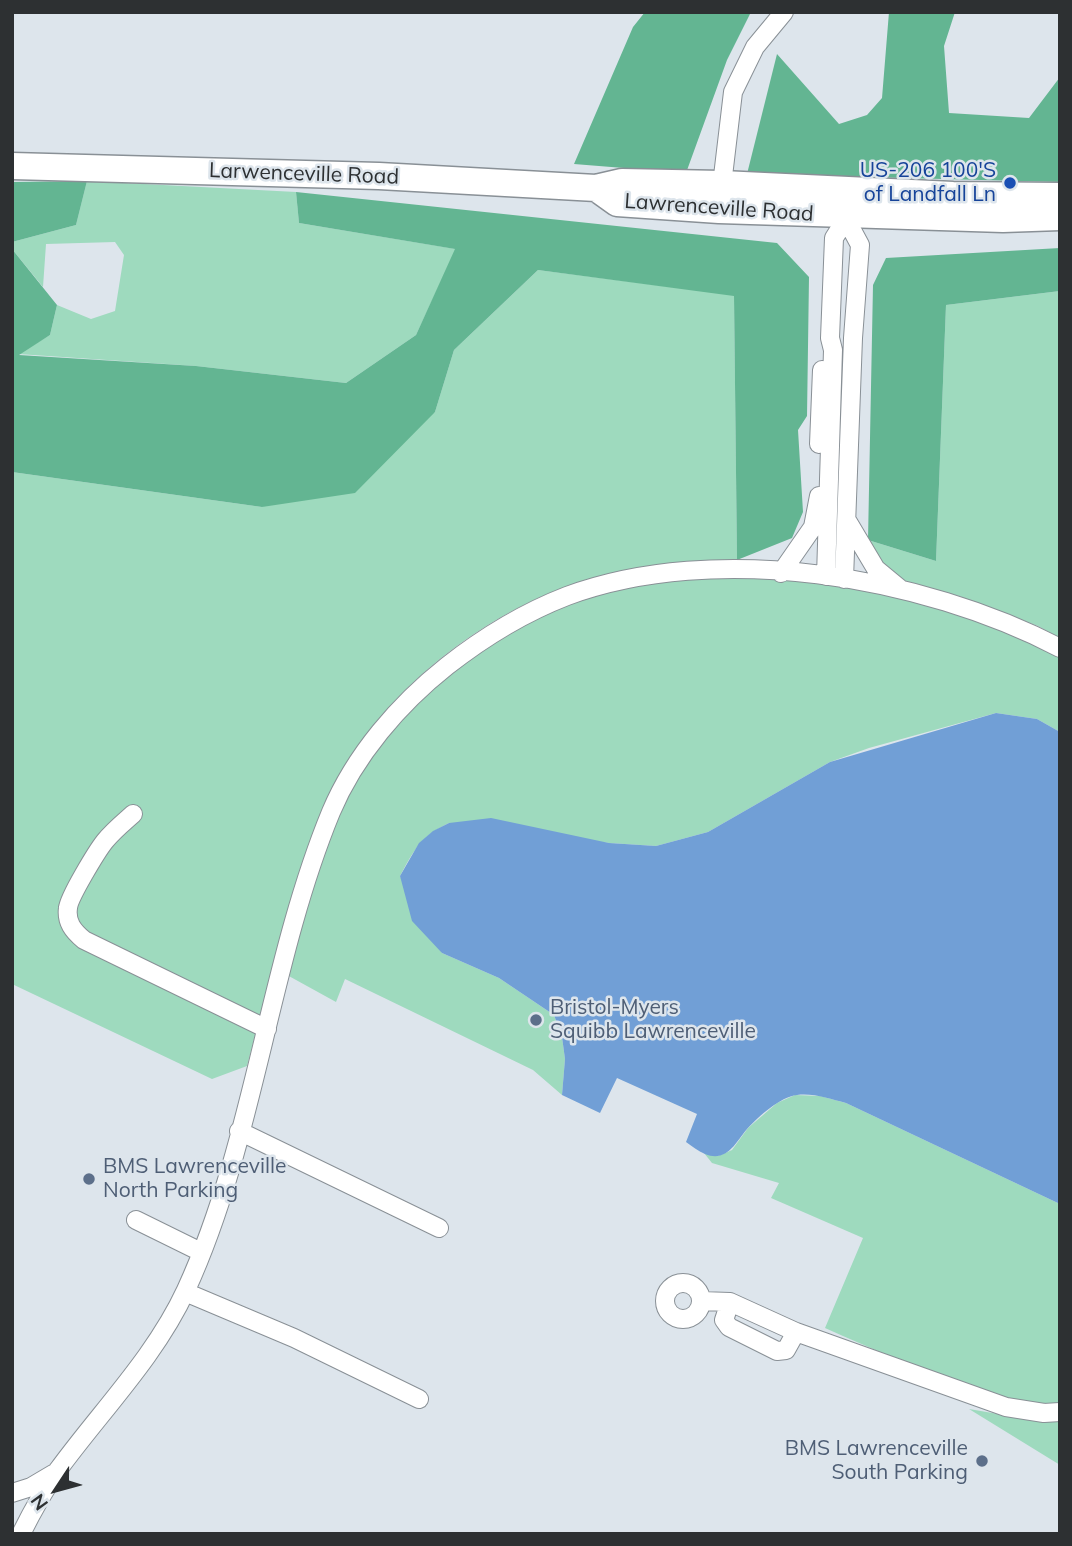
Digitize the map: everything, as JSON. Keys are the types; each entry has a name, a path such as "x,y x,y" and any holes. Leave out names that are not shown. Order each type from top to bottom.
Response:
{"highway":[{"name":"Larwenceville Road","path":"12,166 379,176 596,188"},
{"name":"Lawrenceville Road","path":"596,188 617,203 721,197 847,209 1003,219 1060,217"},
{"name":"Lawrenceville Road","path":"847,209 1060,196"}],"street":[{"path":"721,197 733,92 755,47 784,12"},
{"path":"835,578 830,468 833,351 830,338 835,238 847,209"},
{"path":"835,578 847,522 853,338 860,245 847,209"},
{"path":"830,338 853,338"},
{"path":"781,573 813,527 818,508 820,385 824,349 830,338"},
{"path":"830,468 849,469"},
{"path":"847,522 876,569 901,590"},
{"path":"21,1534 57,1473 158,1339 185,1292 222,1198 304,891 332,810 366,750 393,716 428,681 484,638 526,613 570,595 640,577 737,569 835,578 922,594 988,615 1060,648"},
{"path":"133,814 105,841 68,905 68,920 74,932 84,940 267,1029"},
{"path":"239,1131 439,1228"},
{"path":"136,1220 201,1252"},
{"path":"185,1292 295,1338 419,1399"},
{"path":"701,1301 730,1302 796,1332 1006,1407 1044,1413 1060,1412"},
{"path":"730,1302 724,1320 729,1327 777,1351 786,1350 796,1332"},
{"path":"12,1493 32,1487 57,1473"}],"green space":[{"path":"645,12 751,12 727,60 686,173 574,164 633,27"},
{"path":"889,12 955,12 944,46 949,113 1029,118 1060,77 1060,182 747,174 777,54 839,124 867,115 882,98"},
{"path":"87,181 296,192 299,223 456,249 416,335 346,383 196,366 18,354 50,335 57,305 91,319 115,311 124,255 115,242 46,244 43,287 12,249 12,242 76,225"},
{"path":"87,181 76,225 12,242 12,182"},
{"path":"296,192 777,243 809,277 807,416 798,430 803,512 792,538 737,560 734,296 538,270 454,350 435,412 355,493 262,507 12,472 12,249 57,305 50,335 19,355 196,366 346,383 416,335 455,249 299,223"},
{"path":"1060,248 1060,291 946,305 936,561 868,540 873,285 886,258"},
{"path":"538,270 734,295 737,560 628,570 565,587 491,623 423,674 392,704 365,736 342,771 324,807 290,902 247,1066 212,1079 12,984 12,472 262,507 435,412 454,350"},
{"path":"1060,291 1060,638 1038,626 959,596 903,581 875,560 868,540 936,561 946,305"},
{"path":"737,575 825,581 955,609 1060,654 1060,732 1037,719 996,713 869,748 830,762 708,832 656,846 609,843 449,823 432,833 414,851 400,876 442,953 499,978 554,1015 562,1037 565,1059 562,1095 533,1070 345,979 336,1002 287,975 310,892 338,812 371,754 397,719 487,643 572,601 641,583"},
{"path":"795,1095 820,1096 846,1103 1060,1204 1060,1405 1021,1402 984,1392 825,1328 863,1238 771,1198 779,1183 712,1163 704,1153 718,1156 732,1150 748,1128 777,1103"},
{"path":"969,1409 1060,1420 1060,1465"}],"water":[{"path":"996,713 1037,719 1060,732 1060,1204 846,1103 822,1097 797,1095 777,1103 752,1124 730,1150 719,1156 705,1154 686,1142 697,1114 617,1078 600,1113 562,1095 565,1059 562,1037 554,1015 499,978 442,953 412,921 400,876 419,843 433,831 449,823 491,818 609,843 656,846 708,832 830,762"}],"place":[{"name":"US-206 100'S of Landfall Ln","path":"1010,183"},
{"name":"Bristol-Myers Squibb Lawrenceville","path":"536,1020"},
{"name":"BMS Lawrenceville North Parking","path":"89,1179"},
{"name":"BMS Lawrenceville South Parking","path":"982,1461"}]}
